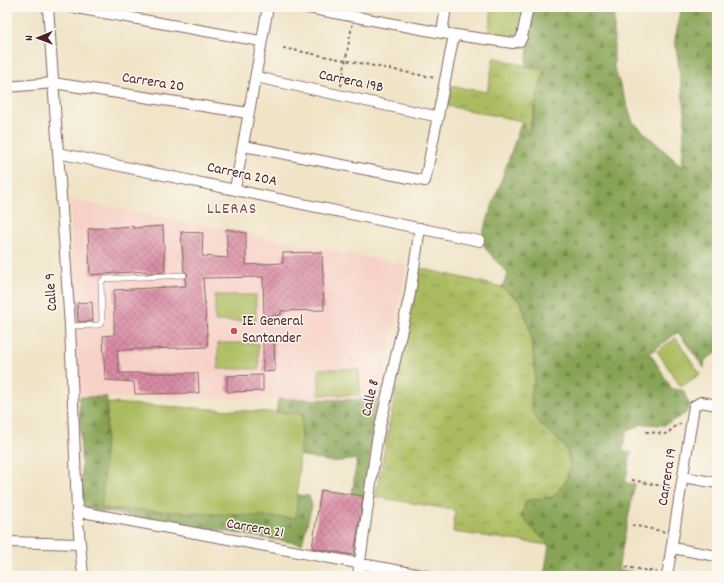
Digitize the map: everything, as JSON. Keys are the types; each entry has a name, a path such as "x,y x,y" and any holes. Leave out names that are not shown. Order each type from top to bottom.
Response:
{"street":[{"name":"Calle 9","path":"48,7 70,326 77,511 83,576"},
{"path":"71,7 262,41"},
{"path":"235,189 268,7"},
{"path":"303,7 354,12 442,33 513,43 520,41 528,7"},
{"path":"442,33 446,7"},
{"path":"244,146 425,181 439,117 454,35"},
{"name":"Carrera 19B","path":"256,77 439,117"},
{"name":"Carrera 20","path":"7,87 54,83 248,113"},
{"name":"Carrera 20A","path":"58,153 480,241"},
{"name":"Calle 8","path":"358,576 377,440 410,294 420,228"},
{"name":"Carrera 19","path":"668,575 694,406 701,402 717,405"},
{"path":"683,477 717,483"},
{"name":"Carrera 21","path":"77,511 427,576"},
{"path":"7,542 79,544"},
{"path":"672,548 717,556"}],"lane":[{"path":"70,326 99,325 102,322 101,283 104,279 184,275"}],"path":[{"path":"339,95 354,12"},
{"path":"283,48 446,80"},
{"path":"646,432 667,434 674,427 692,418"},
{"path":"632,480 681,490"},
{"path":"632,525 674,533"},
{"path":"625,567 668,575"}],"shaded area":[{"name":"IE. General Santander","path":"69,199 407,265 378,400 79,397"}],"green space":[{"path":"492,7 525,7 519,39 488,36"},
{"path":"533,7 614,7 614,68 633,122 682,167 685,112 675,39 682,7 717,7 717,352 705,360 704,368 678,332 650,353 672,389 683,390 690,406 685,414 664,425 642,424 626,432 623,451 631,453 625,483 635,484 618,569 649,576 544,576 549,545 521,517 526,501 553,497 565,482 570,468 568,455 565,448 542,426 533,413 531,395 535,377 534,361 529,327 524,308 520,300 502,287 508,274 486,249 481,238 522,121 528,136 544,71 526,66"},
{"path":"494,57 544,71 527,137 522,121 447,106 452,86 487,92"},
{"path":"420,268 502,287 521,302 531,335 535,376 531,393 548,431 565,444 570,463 567,481 553,497 526,501 549,545 453,532 455,510 375,497"},
{"path":"215,295 256,295 256,321 215,321"},
{"path":"676,338 700,374 681,387 657,351"},
{"path":"218,343 258,343 259,369 218,369"},
{"path":"319,369 359,369 360,395 319,395"},
{"path":"79,397 107,397 103,508 296,518 297,495 309,496 312,505 302,544 83,508"},
{"path":"278,399 378,400 364,497 352,495 357,459 332,462 299,455 302,414 276,412"},
{"path":"108,403 302,414 296,518 102,508"}],"building":[{"path":"133,226 133,228 163,226 165,272 146,273 146,271 90,275 88,229"},
{"path":"226,229 246,233 246,265 283,263 283,253 322,252 324,310 281,311 281,315 264,316 263,277 203,278 208,347 117,350 119,373 198,373 199,393 135,394 134,382 105,380 103,336 114,335 114,290 186,286 185,279 188,274 184,271 181,232 203,233 202,256 228,258"},
{"path":"92,302 93,321 78,322 77,303"},
{"path":"274,339 275,371 263,372 263,340"},
{"path":"263,375 263,391 227,392 227,376"},
{"path":"321,490 363,496 354,555 312,548"}],"place":[{"name":"IE. General Santander","path":"234,331"}],"district":[{"name":"LLERAS","path":"232,209"}]}
